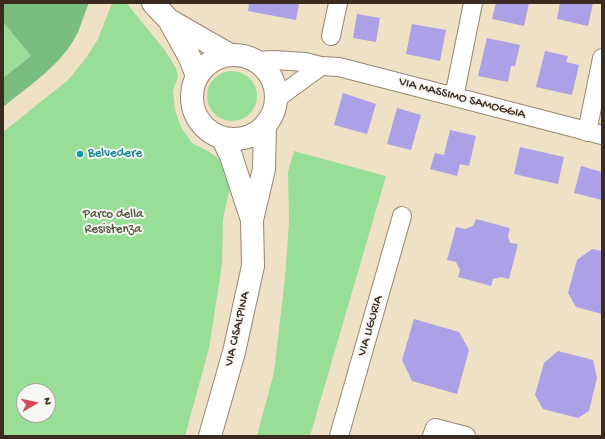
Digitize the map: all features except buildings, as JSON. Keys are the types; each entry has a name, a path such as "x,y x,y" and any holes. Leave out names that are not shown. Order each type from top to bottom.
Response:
{"main road":[{"name":"VIA CISALPINA","path":"153,3 169,20 198,76"},
{"name":"VIA CISALPINA","path":"169,20 230,55"},
{"name":"VIA CISALPINA","path":"230,55 244,56 256,61 265,68 271,77 275,88 276,99 273,113 265,125 256,133 245,138 233,139 222,137 210,132 201,123 195,112 192,100 193,88 198,76 206,66 217,58 230,55"},
{"name":"VIA CISALPINA","path":"210,436 234,352 253,266 252,220 264,169 265,125"},
{"name":"VIA CISALPINA","path":"222,137 231,156 252,220"}],"street":[{"path":"331,36 338,3"},
{"path":"454,97 473,3"},
{"path":"595,134 602,58"},
{"name":"VIA MASSIMO SAMOGGIA","path":"256,61 274,60 304,62 321,66 339,67 595,134"},
{"path":"276,99 321,66"},
{"name":"VIA LIGURIA","path":"340,436 402,216"},
{"path":"432,436 435,428 466,436"}],"green space":[{"path":"3,3 89,3 78,32 72,44 64,54 35,82 3,107 3,78 31,56 3,22"},
{"name":"Parco della Resistenza","path":"112,3 126,3 164,49 176,68 178,77 173,91 175,110 181,127 192,143 208,151 219,159 225,168 230,187 223,219 222,265 209,348 185,436 3,436 3,132 68,80 86,58 98,39"},
{"path":"3,22 31,56 3,78"},
{"path":"227,71 237,71 250,78 257,91 257,101 250,114 237,121 227,121 218,117 211,110 207,101 207,91 211,82 218,75"},
{"path":"294,151 386,176 310,436 257,436 274,372 285,278 289,222 288,172"}],"place":[{"name":"Belvedere","path":"80,154"}]}
